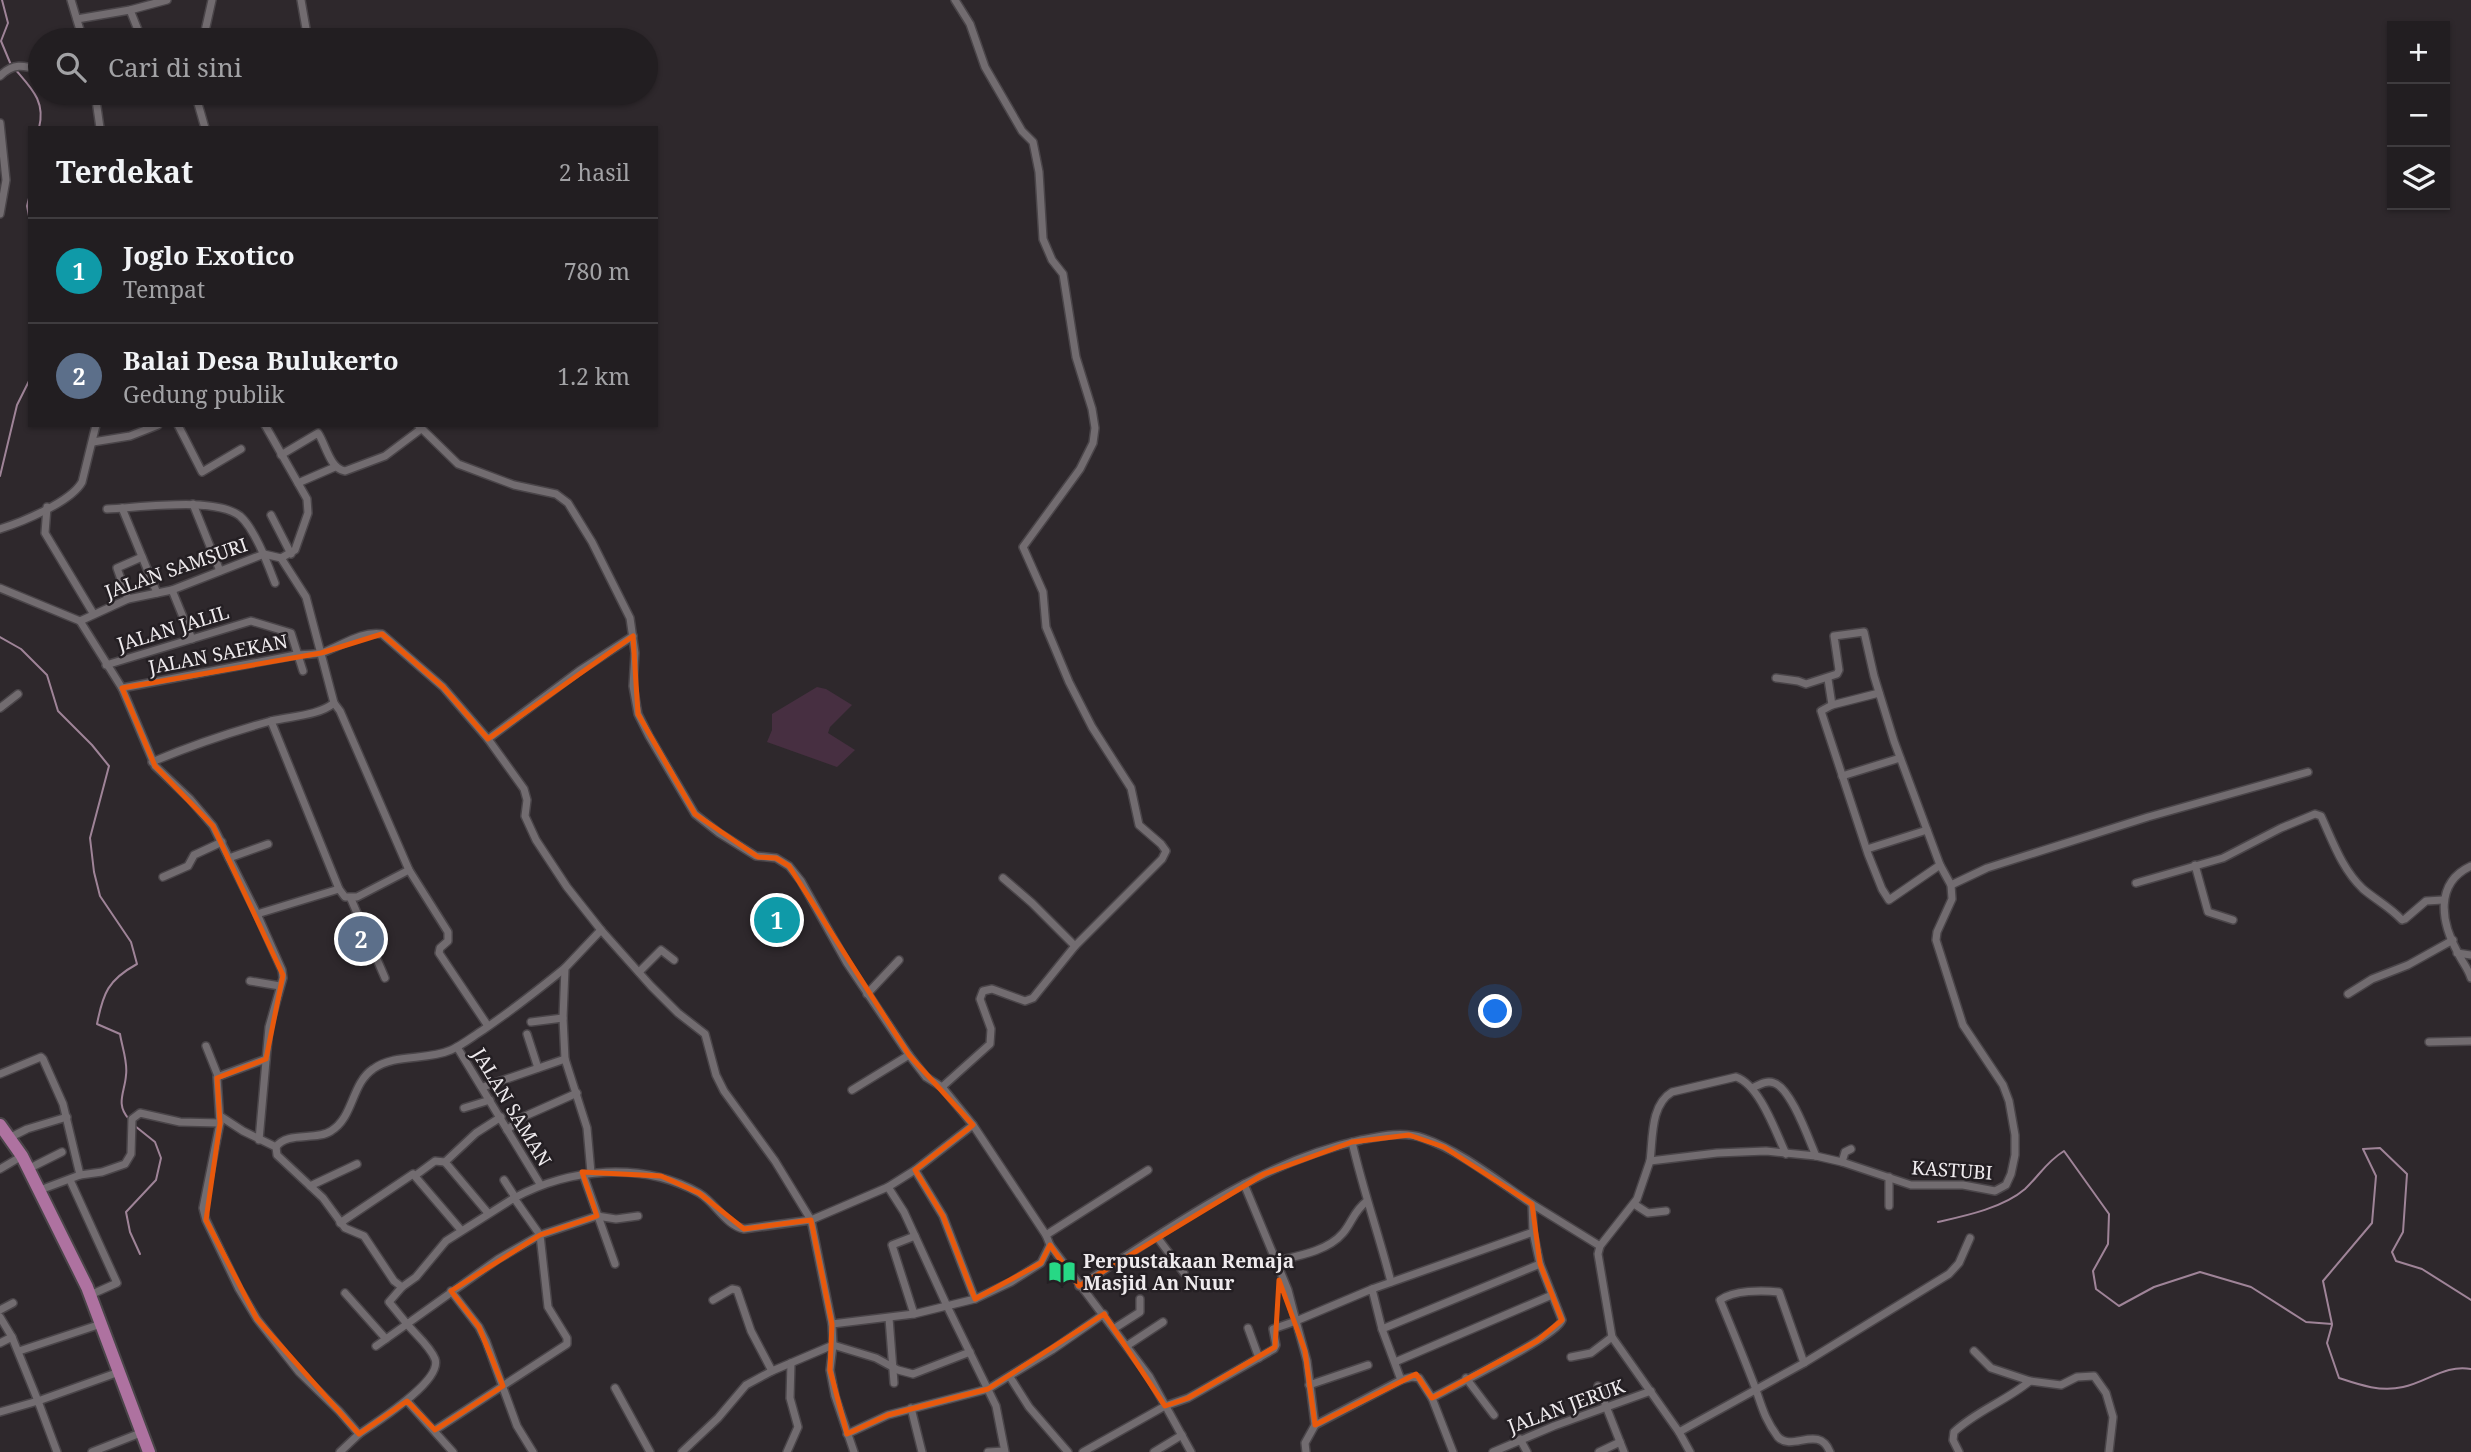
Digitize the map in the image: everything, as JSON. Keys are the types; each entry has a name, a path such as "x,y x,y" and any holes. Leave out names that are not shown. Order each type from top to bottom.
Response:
{"main road":[{"path":"3,1130 22,1156 40,1190 90,1295 149,1452"}],"street":[{"path":"71,0 80,28"},
{"path":"77,19 130,10 167,0"},
{"path":"206,28 212,0"},
{"path":"301,0 306,28"},
{"path":"942,1087 990,1044 991,1029 980,999 983,991 992,989 1025,1001 1033,998 1075,946 1162,859 1166,851 1139,825 1131,788 1092,727 1069,682 1046,627 1043,592 1023,547 1084,462 1093,443 1095,428 1076,356 1063,274 1052,260 1043,239 1039,172 1033,142 1022,131 985,67 970,24 955,0"},
{"path":"130,10 137,28"},
{"path":"0,76 13,66 28,66"},
{"path":"97,105 100,126"},
{"path":"198,105 204,126"},
{"path":"0,123 6,180 0,214"},
{"path":"0,528 47,507 79,488 96,427"},
{"path":"93,442 130,436 153,427"},
{"path":"179,427 202,472 241,449"},
{"path":"266,427 307,499 309,509 303,533 291,554 281,558 305,596 334,703 340,711 409,870 448,932 448,942 440,948 439,953 488,1026"},
{"path":"281,454 318,433 335,467 342,471 385,456 419,427 457,464 514,485 551,492 564,498 577,515 630,618 633,636 633,685 638,714 695,814 756,856 776,858 789,866 801,881 867,994 926,1077 942,1087 973,1125 1046,1235 1049,1245 1128,1345 1149,1376 1191,1452"},
{"path":"299,483 335,467"},
{"path":"193,504 220,571"},
{"path":"107,509 193,504 226,509 241,517 264,554 275,583"},
{"path":"47,507 45,533 93,613"},
{"path":"122,508 158,593"},
{"path":"271,515 291,554"},
{"name":"JALAN SAMSURI","path":"80,621 128,599 172,590 264,554 281,558"},
{"path":"128,599 117,568 142,557"},
{"path":"0,588 80,621 122,688 152,762 210,821 257,914 283,978 269,1027 260,1140"},
{"path":"172,590 192,639"},
{"name":"JALAN JALIL","path":"106,665 255,622 290,633 303,671"},
{"path":"1776,678 1806,684 1828,679 1839,671 1833,636 1864,632 1900,758 1940,865 1951,884 1987,868 2148,817 2308,772"},
{"name":"JALAN SAEKAN","path":"122,688 296,655 321,653 359,637 382,634 443,687 488,739"},
{"path":"633,636 579,671 488,739 524,789 527,800 524,812 536,840 567,887 639,972 678,1013 705,1034 723,1091 775,1161 811,1220 832,1324 830,1370 854,1452"},
{"path":"1828,679 1832,705"},
{"path":"1880,693 1832,705 1821,713 1867,849 1889,900 1940,865"},
{"path":"0,708 19,694"},
{"path":"152,762 185,748 271,721 325,709 334,703"},
{"path":"271,721 345,897 351,899 409,870"},
{"path":"1842,776 1900,758"},
{"path":"2136,883 2233,854 2309,814 2318,814 2341,860 2353,877 2364,890 2389,906 2402,920 2426,901 2444,900"},
{"path":"1867,849 1927,830"},
{"path":"163,877 188,866 194,855 222,842"},
{"path":"229,858 268,844"},
{"path":"2195,865 2208,912 2233,920"},
{"path":"2471,866 2450,883 2444,900 2446,923 2471,978"},
{"path":"1003,878 1075,946"},
{"name":"KASTUBI","path":"1650,1161 1717,1153 1766,1151 1816,1156 1842,1162 1912,1185 1945,1183 1999,1190 2006,1185 2015,1155 2014,1123 2003,1085 1963,1025 1938,946 1937,932 1952,899 1951,884"},
{"path":"257,914 339,888"},
{"path":"351,899 385,978"},
{"path":"276,1147 282,1141 331,1131 343,1119 360,1081 379,1065 441,1054 457,1046 532,995 565,968 601,930"},
{"path":"2348,994 2372,979 2408,965 2453,940"},
{"path":"639,972 661,950 674,960"},
{"path":"2458,953 2471,955"},
{"path":"867,994 898,960"},
{"path":"565,968 565,1059 578,1093 588,1138 587,1173 597,1216 615,1264"},
{"path":"250,981 280,986"},
{"path":"531,1023 563,1018"},
{"path":"527,1034 538,1068"},
{"path":"2429,1042 2471,1041"},
{"path":"206,1046 218,1076 220,1120 203,1208 206,1220 239,1289 257,1319 299,1372 340,1411 359,1434"},
{"name":"JALAN SAMAN","path":"457,1046 540,1184"},
{"path":"852,1090 909,1055"},
{"path":"0,1074 21,1063 42,1058 66,1117 80,1175"},
{"path":"218,1076 266,1059"},
{"path":"484,1087 565,1059"},
{"path":"1690,1452 1679,1432 1612,1337 1598,1254 1600,1246 1633,1204 1650,1161 1656,1114 1665,1096 1736,1077 1752,1088 1786,1154"},
{"path":"1752,1088 1767,1082 1781,1087 1800,1118 1816,1156"},
{"path":"507,1130 523,1117 578,1093"},
{"path":"464,1108 490,1100"},
{"path":"40,1190 129,1161 132,1122 143,1113 180,1122 220,1120 276,1147"},
{"path":"445,1162 476,1133 501,1116"},
{"path":"3,1130 27,1129 66,1117"},
{"path":"340,1452 359,1434 407,1401 431,1374 436,1363 433,1355 389,1302 402,1287 416,1277 438,1249 461,1230 540,1184 587,1173 661,1176 699,1193 714,1203 734,1226 744,1229 811,1220 888,1187 915,1170 973,1125"},
{"path":"1079,1286 1211,1201 1292,1161 1352,1142 1395,1135 1423,1138 1454,1153 1600,1246"},
{"path":"1352,1142 1391,1282"},
{"path":"276,1147 277,1154 310,1186 340,1223 364,1236 394,1281 402,1287"},
{"path":"1842,1162 1845,1152 1851,1149"},
{"path":"28,1169 62,1152"},
{"path":"0,1169 22,1156"},
{"path":"340,1223 409,1175 416,1175 435,1161 445,1162 488,1213"},
{"path":"310,1186 357,1164"},
{"path":"915,1170 943,1216 975,1299"},
{"path":"1046,1235 1148,1170"},
{"path":"416,1175 461,1230"},
{"path":"1889,1177 1889,1206"},
{"path":"70,1180 116,1280 115,1285 90,1295"},
{"path":"435,1430 567,1344 567,1338 548,1307 540,1235 504,1180"},
{"path":"1244,1184 1288,1290 1307,1361 1315,1425"},
{"path":"888,1187 915,1236 996,1406 1004,1451 988,1452"},
{"path":"1276,1261 1310,1253 1332,1242 1343,1233 1355,1211 1367,1201"},
{"path":"1633,1204 1648,1213 1666,1211"},
{"path":"1432,1398 1559,1327 1562,1320 1540,1264 1533,1232 1532,1205"},
{"path":"376,1346 498,1259 540,1235 597,1216 616,1219 638,1216"},
{"path":"1083,1452 1165,1406 1188,1398 1275,1348 1273,1329 1372,1289 1533,1232"},
{"path":"914,1314 892,1245 893,1242 915,1236"},
{"path":"1157,1237 1184,1273"},
{"path":"1679,1432 1804,1363 1949,1274 1959,1263 1970,1238"},
{"path":"832,1324 914,1314 975,1299 1011,1282 1041,1263 1049,1245"},
{"path":"1382,1329 1540,1264"},
{"path":"713,1300 732,1289 737,1290 751,1331 772,1371"},
{"path":"1372,1289 1382,1329 1401,1380"},
{"path":"451,1291 479,1327 521,1434 533,1452"},
{"path":"1804,1363 1779,1292 1741,1293 1720,1300 1756,1390 1763,1415 1783,1442 1820,1440 1828,1445 1830,1452"},
{"path":"345,1293 386,1339"},
{"path":"1395,1362 1552,1295"},
{"path":"1115,1328 1139,1312 1140,1299"},
{"path":"0,1310 13,1303"},
{"path":"847,1434 888,1415 988,1389 1104,1314"},
{"path":"0,1317 19,1351 57,1452"},
{"path":"888,1318 894,1383"},
{"path":"1128,1345 1163,1322"},
{"path":"19,1351 102,1324"},
{"path":"1248,1328 1259,1358"},
{"path":"0,1343 12,1337"},
{"path":"1571,1357 1591,1353 1612,1337"},
{"path":"682,1452 718,1418 743,1387 772,1371 833,1345 916,1374 970,1352"},
{"path":"1975,1351 1991,1368 2029,1381 2061,1385 2077,1377 2094,1376 2106,1393 2113,1418 2109,1452"},
{"path":"788,1452 798,1427 790,1398 791,1363"},
{"path":"1309,1385 1368,1366"},
{"path":"0,1412 119,1372"},
{"path":"1010,1377 1029,1406 1068,1452"},
{"path":"1306,1452 1304,1443 1315,1425 1401,1380 1412,1377 1419,1378 1432,1398 1453,1452"},
{"path":"1466,1378 1494,1416"},
{"path":"1957,1451 1953,1436 1962,1424 2015,1393 2029,1381"},
{"path":"1598,1385 1624,1452"},
{"path":"615,1388 650,1452"},
{"name":"JALAN JERUK","path":"1493,1452 1520,1439 1651,1391"},
{"path":"407,1401 453,1452"},
{"path":"911,1408 922,1452"},
{"path":"92,1452 143,1432"},
{"path":"1154,1452 1182,1435"},
{"path":"1520,1439 1527,1452"},
{"path":"1600,1452 1620,1442"}],"highlighted area":[{"path":"382,634 443,687 488,739 633,636 638,714 695,814 758,857 776,858 789,866 909,1055 973,1125 915,1170 943,1216 975,1299 1041,1263 1050,1245 1079,1286 1264,1174 1352,1142 1409,1135 1444,1147 1532,1204 1540,1264 1562,1320 1537,1341 1432,1398 1416,1374 1315,1425 1305,1351 1279,1280 1275,1347 1188,1398 1165,1406 1104,1314 988,1389 888,1415 847,1434 830,1370 832,1324 811,1220 744,1229 699,1193 661,1176 582,1172 597,1216 540,1235 451,1291 479,1327 503,1386 435,1430 407,1401 359,1434 257,1319 206,1220 220,1123 217,1078 266,1059 283,975 213,826 155,766 122,688 321,653"}],"shaded area":[{"path":"817,687 826,689 852,705 830,727 828,733 855,750 837,767 767,742 772,730 772,714"}],"waterway":[{"path":"2,0 8,23 1,41 11,65"},
{"path":"15,69 28,85"},
{"path":"39,105 39,126"},
{"path":"28,202 28,211"},
{"path":"0,476 17,405 28,383"},
{"path":"0,637 21,649 47,675 58,711 109,766 90,838 94,872 100,896 131,942 137,964 119,976 108,988 97,1024 120,1034 126,1060 122,1108 129,1119"},
{"path":"135,1126 155,1142 161,1158 156,1180 126,1212 130,1232 140,1254"},
{"path":"1938,1222 1983,1210 2016,1196 2064,1151 2109,1214 2108,1244 2093,1271 2096,1289 2119,1306 2154,1287 2200,1272 2251,1287 2306,1322 2332,1324 2323,1281 2372,1223 2376,1176 2363,1149 2380,1148 2407,1174 2403,1232 2392,1252 2396,1261 2422,1269 2471,1300"},
{"path":"2332,1325 2327,1343 2339,1378 2347,1381 2386,1389 2412,1385 2453,1369 2471,1369"}],"place":[{"name":"Joglo Exotico","path":"777,920"},
{"name":"Balai Desa Bulukerto","path":"361,939"},
{"name":"Perpustakaan Remaja Masjid An Nuur","path":"1062,1272"}]}
